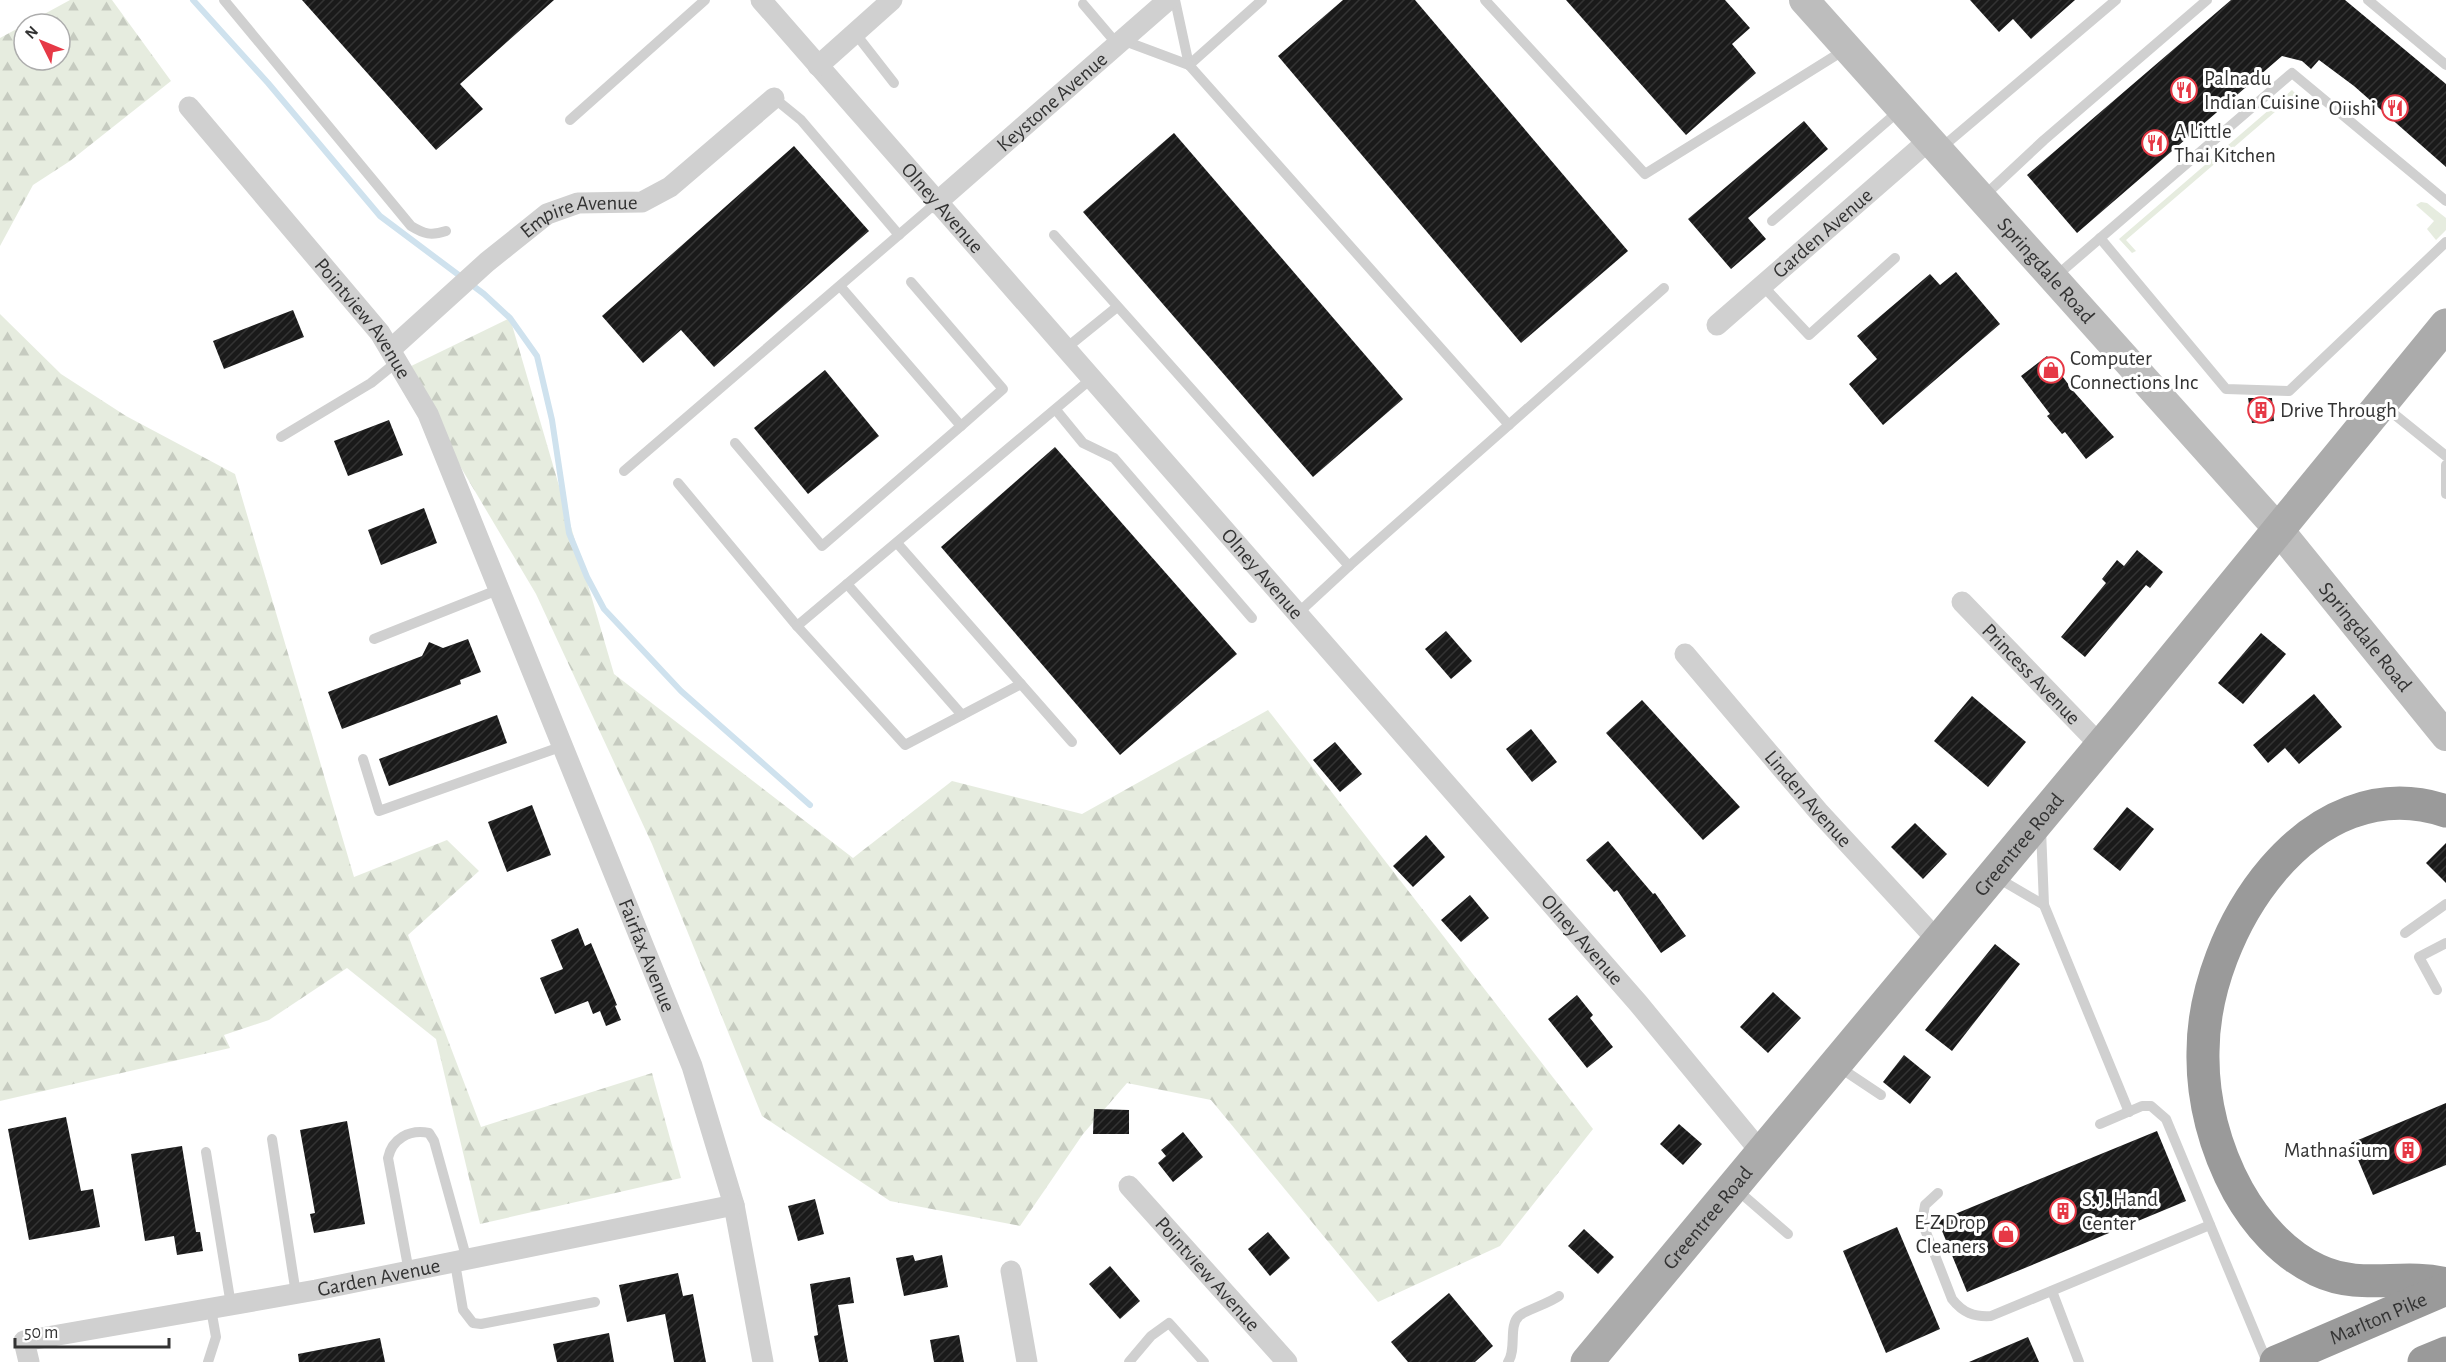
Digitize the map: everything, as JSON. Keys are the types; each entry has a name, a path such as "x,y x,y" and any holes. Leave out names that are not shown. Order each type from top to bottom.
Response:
{"highway":[{"path":"2446,811 2409,801 2368,805 2343,814 2280,861 2254,894 2229,935 2209,996 2202,1050 2205,1097 2224,1165 2251,1214 2282,1247 2316,1270 2353,1282 2432,1281 2446,1284"},
{"name":"Marlton Pike","path":"2276,1362 2446,1289"},
{"path":"2424,1362 2446,1353"}],"main road":[{"name":"Springdale Road","path":"1804,0 1900,110 2279,530 2446,736"},
{"name":"Greentree Road","path":"1595,1359 1731,1185 1993,876 2440,336"}],"street":[{"name":"Olney Avenue","path":"761,0 936,203 1638,1003 1760,1151"},
{"path":"818,66 892,0"},
{"name":"Keystone Avenue","path":"936,203 1168,0"},
{"name":"Empire Avenue","path":"395,355 486,262 547,214 578,202 642,202 670,187 774,98"},
{"name":"Pointview Avenue","path":"189,107 395,355 428,414 488,561"},
{"name":"Garden Avenue","path":"1717,325 1762,285 1933,146"},
{"name":"Fairfax Avenue","path":"488,561 692,1066 734,1205 763,1362"},
{"name":"Princess Avenue","path":"1962,602 2101,746"},
{"name":"Linden Avenue","path":"1685,654 1818,811 1938,941"},
{"name":"Pointview Avenue","path":"1129,1186 1287,1362"},
{"name":"Garden Avenue","path":"29,1362 24,1341 296,1294 734,1205"},
{"path":"1011,1271 1027,1362"}],"lane":[{"path":"224,0 411,226 423,234 435,235 446,231"},
{"path":"570,120 705,0"},
{"path":"1175,0 1189,65 1509,425"},
{"path":"1189,65 1262,0"},
{"path":"1485,0 1645,174 1847,49"},
{"path":"1933,146 2116,0"},
{"path":"1980,199 2044,140 2207,0"},
{"path":"2368,0 2446,65"},
{"path":"1083,4 1120,42 1189,65"},
{"path":"855,33 894,83"},
{"path":"2052,279 2292,73 2446,201"},
{"path":"774,98 801,120 899,235"},
{"path":"1772,221 1900,110"},
{"path":"624,471 936,203"},
{"path":"1054,236 1349,566"},
{"path":"2100,238 2226,389 2289,391 2446,242"},
{"path":"1762,285 1809,335 1895,258"},
{"path":"735,443 822,546 1003,389 911,282"},
{"path":"840,286 961,426"},
{"path":"1297,614 1664,288"},
{"path":"1065,349 1117,307"},
{"path":"281,437 371,383 395,355"},
{"path":"797,626 1091,379"},
{"path":"2382,404 2446,456"},
{"path":"1056,410 1083,443 1114,458 1252,618"},
{"path":"2446,465 2446,494"},
{"path":"678,483 797,626 905,745 1021,684"},
{"path":"897,543 1072,742"},
{"path":"848,584 962,715"},
{"path":"374,639 500,589"},
{"path":"363,759 379,811 563,746"},
{"path":"2040,819 2044,905 2130,1112"},
{"path":"1993,876 2044,905"},
{"path":"2405,933 2446,904"},
{"path":"2437,990 2419,957 2446,943"},
{"path":"1835,1064 1854,1079 1881,1095"},
{"path":"2100,1124 2151,1106 2166,1119 2267,1362"},
{"path":"409,1272 388,1158 391,1145 401,1136 422,1132 429,1133 434,1141 461,1261 463,1310 473,1323 481,1324 595,1302"},
{"path":"272,1139 296,1294"},
{"path":"206,1152 221,1307 216,1336 208,1362"},
{"path":"1731,1185 1788,1234"},
{"path":"1938,1193 1925,1205 1922,1222 1952,1299 1959,1308 1979,1317 1991,1316 2210,1225"},
{"path":"2052,1291 2078,1358"},
{"path":"1508,1362 1513,1355 1515,1322 1520,1315 1545,1306 1559,1296"},
{"path":"1129,1362 1151,1336 1169,1323 1204,1362"}],"green space":[{"path":"70,0 112,0 171,81 70,161 33,185 0,246 0,38 12,32 12,72 72,72 72,12 48,12"},
{"path":"2292,90 2305,103 2303,111 2290,99 2126,240 2136,251 2132,253 2119,239"},
{"path":"2421,202 2427,203 2446,218 2446,230 2436,240 2427,229 2434,221 2416,205"},
{"path":"0,314 61,374 126,416 235,474 354,877 447,840 479,871 408,935 481,1127 652,1073 681,1178 480,1224 436,1039 347,968 269,1020 224,1035 230,1048 0,1101"},
{"path":"510,318 614,674 853,858 952,781 1082,814 1268,710 1593,1129 1500,1246 1378,1302 1211,1100 1127,1083 1083,1134 1020,1226 890,1201 762,1116 652,844 536,594 403,370"}],"building":[{"path":"302,0 554,0 460,84 483,109 436,150"},
{"path":"1343,0 1415,0 1628,251 1521,343 1278,56"},
{"path":"1566,0 1725,0 1750,28 1732,44 1756,73 1686,135"},
{"path":"1970,0 2075,0 2031,39 2013,19 1999,32"},
{"path":"2231,0 2345,0 2446,84 2446,167 2354,86 2319,60 2311,69 2302,61 2282,56 2077,233 2027,175"},
{"path":"1804,121 1828,149 1748,218 1766,239 1731,269 1688,219"},
{"path":"1174,133 1403,399 1313,477 1083,212"},
{"path":"794,146 869,231 714,367 681,330 643,363 602,316"},
{"path":"1956,272 2000,324 1883,425 1849,384 1877,359 1857,336 1930,274 1940,285"},
{"path":"293,310 304,337 224,369 213,341"},
{"path":"2047,356 2075,393 2114,437 2086,459 2065,432 2062,434 2047,416 2050,414 2021,376"},
{"path":"825,370 879,436 808,494 754,428"},
{"name":"Drive Through","path":"2248,398 2272,398 2274,421 2252,423"},
{"path":"389,420 403,455 348,476 334,441"},
{"path":"1055,447 1237,654 1120,755 941,547"},
{"path":"424,508 437,543 381,565 368,530"},
{"path":"2137,550 2163,572 2150,588 2146,585 2085,657 2061,637 2106,583 2102,579 2117,560 2124,566"},
{"path":"1446,631 1472,661 1451,679 1425,649"},
{"path":"2261,633 2286,654 2243,704 2218,683"},
{"path":"468,639 481,672 460,680 461,684 342,729 328,692 422,656 429,642 443,648"},
{"path":"2314,694 2342,727 2299,764 2285,748 2268,763 2253,745"},
{"path":"1972,696 2026,742 1988,787 1934,741"},
{"path":"1642,700 1740,807 1703,840 1606,733"},
{"path":"497,715 507,743 389,786 379,759"},
{"path":"1531,729 1557,762 1532,782 1506,749"},
{"path":"1335,742 1362,774 1340,792 1313,760"},
{"path":"532,805 551,855 507,872 488,822"},
{"path":"2127,807 2154,829 2120,871 2093,849"},
{"path":"1915,823 1947,854 1923,879 1891,847"},
{"path":"1426,835 1445,857 1413,887 1393,866"},
{"path":"1608,841 1653,894 1655,893 1686,936 1661,953 1617,890 1614,892 1586,860"},
{"path":"2446,843 2446,883 2426,863"},
{"path":"1470,895 1489,918 1461,942 1441,920"},
{"path":"578,928 585,946 591,943 617,1005 615,1006 621,1020 606,1026 600,1011 593,1014 588,1001 555,1014 540,978 563,969 551,940"},
{"path":"1995,944 2020,964 1952,1051 1925,1030"},
{"path":"1773,992 1801,1018 1768,1053 1740,1027"},
{"path":"1577,995 1593,1015 1590,1018 1613,1047 1587,1068 1548,1019"},
{"path":"1904,1055 1931,1077 1910,1104 1883,1082"},
{"path":"2446,1103 2446,1165 2373,1195 2351,1143"},
{"path":"1094,1109 1129,1110 1129,1134 1093,1134"},
{"path":"66,1117 81,1191 93,1189 100,1227 29,1240 8,1129"},
{"path":"347,1121 365,1224 314,1233 310,1214 315,1213 300,1130"},
{"path":"1679,1124 1702,1144 1683,1165 1660,1144"},
{"path":"2157,1131 2186,1201 1967,1292 1938,1221"},
{"path":"1183,1132 1203,1157 1173,1182 1158,1163 1166,1156 1161,1150"},
{"path":"182,1146 196,1232 200,1232 203,1251 177,1255 174,1236 145,1241 131,1154"},
{"path":"815,1199 824,1234 798,1241 788,1206"},
{"path":"1897,1227 1940,1329 1886,1353 1843,1251"},
{"path":"1584,1229 1614,1257 1598,1274 1568,1246"},
{"path":"1268,1232 1290,1258 1270,1276 1248,1249"},
{"path":"913,1255 915,1261 942,1255 948,1287 904,1296 896,1258"},
{"path":"1110,1266 1140,1301 1120,1319 1089,1284"},
{"path":"678,1273 683,1296 693,1294 706,1362 674,1362 665,1314 627,1322 619,1285"},
{"path":"850,1277 854,1303 838,1305 848,1362 819,1362 814,1336 818,1335 810,1284"},
{"path":"1449,1293 1493,1346 1475,1362 1408,1362 1391,1342"},
{"path":"609,1333 614,1362 557,1362 553,1344"},
{"path":"959,1335 964,1362 934,1362 930,1340"},
{"path":"2028,1337 2039,1362 1969,1362"},
{"path":"380,1338 385,1362 299,1362 298,1354"}],"waterway":[{"path":"193,0 268,83 380,216 484,294 510,318 537,356 552,420 569,533 587,577 604,609 681,691 810,805"}],"place":[{"name":"Palnadu Indian Cuisine","path":"2184,90"},
{"name":"Oiishi","path":"2395,108"},
{"name":"A Little Thai Kitchen","path":"2155,143"},
{"name":"Computer Connections Inc","path":"2051,370"},
{"name":"Drive Through","path":"2261,410"},
{"name":"Mathnasium","path":"2408,1150"},
{"name":"S. J. Hand Center","path":"2063,1211"},
{"name":"E-Z Drop Cleaners","path":"2006,1234"}]}
